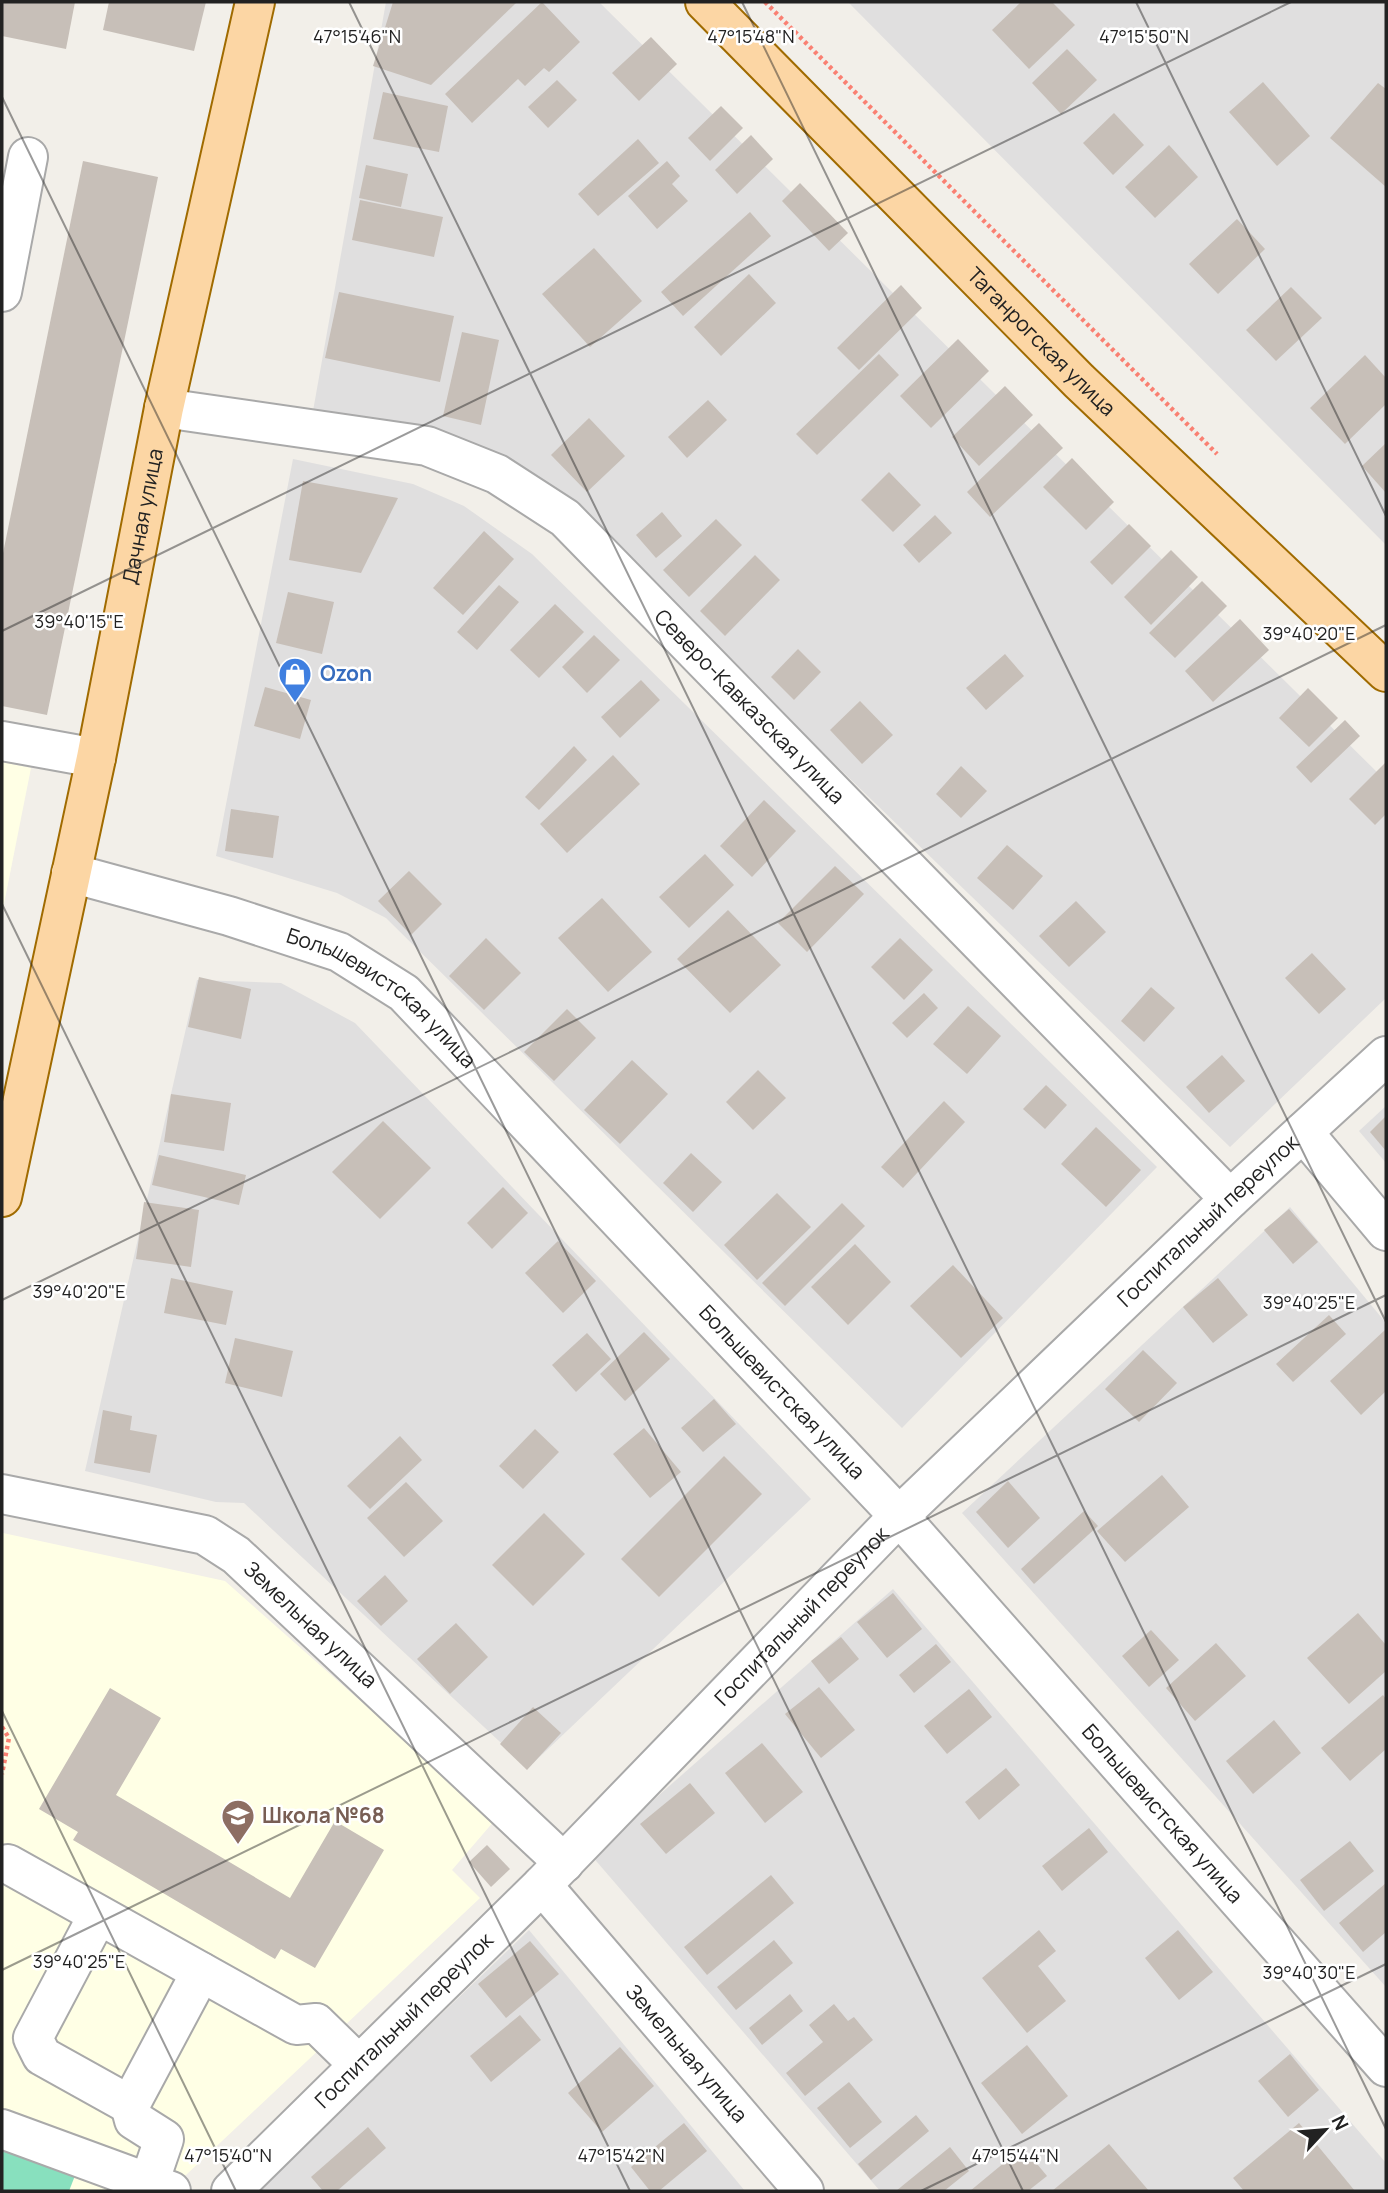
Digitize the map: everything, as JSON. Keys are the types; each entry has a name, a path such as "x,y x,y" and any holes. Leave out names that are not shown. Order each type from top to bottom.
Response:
{"main road":[{"name":"Дачная улица","path":"2,1197 96,758 164,408 255,2"},
{"name":"Таганрогская улица","path":"705,2 1079,381 1386,672"}],"street":[{"path":"2,292 29,157"},
{"name":"Северо-Кавказская улица","path":"164,408 427,446 497,474 565,518 1230,1199"},
{"path":"2,741 96,758"},
{"name":"Большевистская улица","path":"71,873 229,916 339,952 404,993 899,1516 1386,2067"},
{"name":"Госпитальный переулок","path":"231,2191 553,1874 899,1516 1230,1199 1386,1056"},
{"path":"1303,1132 1386,1231"},
{"name":"Земельная улица","path":"2,1494 205,1535 236,1555 553,1874 804,2191"},
{"path":"8,1864 296,2025 316,2022 359,2065"},
{"path":"98,1915 33,2038 42,2056 130,2105"},
{"path":"2,2129 160,2187 164,2139 134,2120 130,2105 201,1972"}],"path":[{"path":"765,2 1219,456"},
{"path":"2,1727 9,1738 2,1774"}],"shaded area":[{"path":"386,2 599,2 1386,781 1386,998 1230,1147 588,525 313,411"},
{"path":"848,2 1386,2 1386,545"},
{"path":"293,459 413,484 464,506 532,554 1157,1167 902,1428 386,918 337,893 216,856"},
{"path":"2,762 31,768 2,914"},
{"path":"197,980 281,983 355,1023 811,1499 528,1768 244,1503 216,1502 85,1471"},
{"path":"1386,1106 1386,1163 1359,1131"},
{"path":"1290,1207 1386,1323 1386,1987 962,1513"},
{"name":"Школа №68","path":"3,1533 225,1581 495,1820 452,1870 480,1898 169,2191 2,2191"},
{"path":"893,1589 1386,2163 1386,2191 880,2191 591,1855"},
{"path":"529,1930 745,2191 257,2191"}],"green space":[{"path":"2,2140 78,2168 69,2191 2,2191"}],"building":[{"path":"2,2 75,2 66,49 2,36"},
{"path":"109,2 206,2 194,51 103,30"},
{"path":"393,2 517,2 431,85 373,66"},
{"path":"542,2 580,42 549,72 544,68 525,86 518,79 472,123 445,94"},
{"path":"1021,2 1052,2 1075,25 1029,69 992,30"},
{"path":"651,37 677,64 639,101 612,73"},
{"path":"1067,49 1097,80 1061,114 1032,83"},
{"path":"557,80 577,100 548,128 528,107"},
{"path":"1263,82 1310,136 1277,166 1229,112"},
{"path":"1378,83 1386,89 1386,187 1330,138"},
{"path":"383,92 448,106 439,152 373,139"},
{"path":"721,106 743,128 710,161 688,138"},
{"path":"1114,113 1144,145 1113,175 1083,143"},
{"path":"751,135 773,159 737,194 715,170"},
{"path":"638,139 659,163 598,216 578,194"},
{"path":"1169,145 1198,177 1155,218 1125,187"},
{"path":"83,161 158,177 47,715 2,706 2,558"},
{"path":"667,161 680,176 672,184 688,201 657,229 628,196"},
{"path":"366,165 408,174 401,207 359,198"},
{"path":"800,183 848,233 829,251 782,201"},
{"path":"360,200 443,217 434,257 352,240"},
{"path":"750,212 771,236 683,316 661,292"},
{"path":"1237,219 1265,249 1218,294 1189,264"},
{"path":"594,248 642,301 590,347 542,294"},
{"path":"749,274 776,303 721,356 694,327"},
{"path":"901,285 922,308 859,370 837,348"},
{"path":"1291,287 1322,318 1276,361 1246,330"},
{"path":"339,292 454,316 440,382 325,358"},
{"path":"462,332 499,340 481,425 443,416"},
{"path":"958,339 989,371 931,428 900,396"},
{"path":"879,354 899,375 817,455 796,434"},
{"path":"1365,355 1386,378 1386,404 1345,444 1310,408"},
{"path":"1005,386 1033,415 979,466 952,437"},
{"path":"708,400 727,420 687,458 668,437"},
{"path":"589,418 625,456 587,492 551,455"},
{"path":"1039,423 1063,448 990,517 967,492"},
{"path":"1386,443 1386,493 1362,466"},
{"path":"1072,458 1114,502 1086,530 1043,487"},
{"path":"889,472 921,505 893,532 861,500"},
{"path":"303,481 398,498 361,573 289,560"},
{"path":"662,512 682,536 656,558 636,535"},
{"path":"935,515 952,533 919,563 903,545"},
{"path":"716,519 742,545 689,597 663,570"},
{"path":"1129,524 1151,546 1112,585 1090,562"},
{"path":"484,531 514,559 463,615 433,588"},
{"path":"1171,550 1198,577 1151,625 1124,597"},
{"path":"755,555 780,580 725,636 700,611"},
{"path":"1202,581 1227,606 1175,658 1149,633"},
{"path":"499,585 519,602 477,650 457,632"},
{"path":"288,592 334,602 322,654 276,643"},
{"path":"555,604 584,632 539,678 510,650"},
{"path":"1240,619 1269,650 1213,702 1185,671"},
{"path":"594,635 620,660 587,693 562,667"},
{"path":"798,649 821,672 794,700 771,677"},
{"path":"1005,654 1024,676 986,710 966,688"},
{"path":"641,680 660,700 620,738 601,717"},
{"path":"265,687 311,700 300,739 254,726"},
{"path":"1308,688 1338,718 1309,747 1279,718"},
{"path":"860,701 893,735 862,764 830,730"},
{"path":"1345,720 1360,736 1311,783 1296,767"},
{"path":"574,746 587,760 539,810 525,797"},
{"path":"613,755 640,784 567,853 540,824"},
{"path":"1386,762 1386,814 1375,825 1349,799"},
{"path":"961,766 987,791 961,818 936,794"},
{"path":"764,800 796,831 752,877 720,846"},
{"path":"231,809 279,816 273,858 225,851"},
{"path":"1007,845 1043,876 1013,910 977,878"},
{"path":"705,854 734,885 689,928 659,897"},
{"path":"835,866 864,894 807,952 778,923"},
{"path":"409,871 442,904 411,935 378,901"},
{"path":"602,898 652,952 608,992 558,938"},
{"path":"1076,901 1106,932 1069,967 1039,936"},
{"path":"728,910 781,965 730,1013 677,959"},
{"path":"486,938 521,973 484,1010 449,976"},
{"path":"900,938 933,970 904,1000 871,967"},
{"path":"1312,953 1346,989 1319,1014 1285,978"},
{"path":"199,977 251,989 241,1039 188,1027"},
{"path":"1151,987 1175,1008 1144,1042 1121,1021"},
{"path":"924,993 938,1008 907,1038 892,1023"},
{"path":"968,1006 1001,1036 967,1074 933,1044"},
{"path":"567,1009 596,1038 554,1081 524,1052"},
{"path":"1222,1055 1245,1081 1209,1113 1186,1087"},
{"path":"632,1060 668,1094 620,1144 584,1110"},
{"path":"758,1070 786,1098 753,1130 726,1102"},
{"path":"1046,1085 1067,1105 1045,1129 1023,1109"},
{"path":"171,1094 231,1103 224,1151 164,1142"},
{"path":"944,1101 965,1122 903,1188 881,1167"},
{"path":"1386,1116 1386,1151 1370,1132"},
{"path":"383,1121 431,1168 380,1219 332,1172"},
{"path":"1096,1127 1141,1170 1106,1207 1061,1164"},
{"path":"691,1153 722,1182 693,1212 663,1183"},
{"path":"159,1155 246,1175 239,1205 152,1185"},
{"path":"503,1187 528,1213 492,1249 467,1223"},
{"path":"777,1193 811,1227 757,1280 724,1245"},
{"path":"144,1202 199,1210 191,1267 136,1259"},
{"path":"842,1203 865,1226 785,1306 762,1283"},
{"path":"1289,1209 1318,1242 1293,1264 1264,1230"},
{"path":"558,1241 596,1281 563,1313 525,1273"},
{"path":"855,1244 891,1282 848,1325 811,1287"},
{"path":"953,1265 1003,1318 961,1358 910,1306"},
{"path":"171,1278 233,1291 226,1325 164,1313"},
{"path":"1218,1278 1248,1315 1213,1343 1183,1307"},
{"path":"1329,1315 1346,1334 1293,1382 1276,1364"},
{"path":"1386,1329 1386,1391 1361,1415 1330,1381"},
{"path":"644,1332 670,1359 625,1401 600,1374"},
{"path":"587,1333 611,1359 576,1392 552,1365"},
{"path":"235,1338 293,1351 282,1397 225,1383"},
{"path":"1143,1350 1177,1383 1139,1422 1105,1389"},
{"path":"714,1399 736,1424 703,1452 681,1428"},
{"path":"103,1410 132,1416 130,1430 157,1435 150,1473 94,1463"},
{"path":"644,1428 681,1472 650,1498 613,1454"},
{"path":"535,1429 559,1452 523,1489 499,1466"},
{"path":"400,1436 422,1460 370,1509 347,1486"},
{"path":"724,1456 762,1494 659,1597 621,1559"},
{"path":"1162,1475 1189,1507 1125,1562 1097,1531"},
{"path":"1008,1481 1040,1518 1008,1548 976,1512"},
{"path":"406,1482 443,1521 404,1557 367,1518"},
{"path":"1084,1511 1098,1526 1034,1584 1021,1569"},
{"path":"544,1513 585,1554 533,1606 492,1565"},
{"path":"385,1575 408,1601 381,1626 357,1601"},
{"path":"893,1593 922,1629 887,1658 857,1622"},
{"path":"1358,1613 1386,1645 1386,1671 1349,1704 1307,1658"},
{"path":"456,1623 488,1657 450,1694 417,1659"},
{"path":"1151,1630 1179,1660 1149,1687 1122,1656"},
{"path":"841,1637 859,1659 829,1684 811,1661"},
{"path":"1216,1643 1246,1676 1195,1721 1166,1688"},
{"path":"936,1644 951,1662 914,1693 899,1675"},
{"path":"819,1687 855,1730 821,1758 785,1714"},
{"path":"110,1688 161,1718 116,1795 290,1898 335,1821 384,1850 315,1968 281,1949 275,1959 73,1840 78,1832 39,1809"},
{"path":"969,1689 992,1717 947,1754 924,1726"},
{"path":"1383,1695 1386,1699 1386,1749 1350,1781 1321,1748"},
{"path":"533,1707 561,1733 527,1770 500,1744"},
{"path":"1274,1720 1301,1753 1253,1794 1226,1761"},
{"path":"762,1743 803,1792 765,1823 725,1773"},
{"path":"1006,1768 1020,1785 979,1820 965,1802"},
{"path":"690,1783 715,1813 666,1854 640,1824"},
{"path":"1089,1828 1108,1852 1062,1891 1042,1866"},
{"path":"1350,1841 1374,1871 1324,1911 1300,1880"},
{"path":"487,1845 510,1869 491,1887 469,1862"},
{"path":"771,1875 794,1903 707,1975 684,1947"},
{"path":"1386,1883 1386,1932 1363,1952 1339,1923"},
{"path":"1039,1930 1056,1951 1038,1966 1066,2001 1027,2033 982,1978"},
{"path":"1178,1930 1213,1972 1179,2000 1145,1958"},
{"path":"774,1940 793,1963 736,2010 717,1987"},
{"path":"530,1941 559,1974 506,2018 478,1984"},
{"path":"790,1994 803,2011 762,2045 749,2028"},
{"path":"834,2004 848,2021 854,2017 873,2040 805,2096 786,2073 823,2042 809,2025"},
{"path":"520,2015 541,2040 491,2082 470,2056"},
{"path":"1027,2045 1068,2096 1022,2134 981,2083"},
{"path":"620,2047 654,2086 602,2132 568,2093"},
{"path":"1290,2054 1319,2090 1288,2117 1258,2081"},
{"path":"849,2082 882,2122 850,2148 817,2108"},
{"path":"916,2115 929,2131 871,2180 858,2164"},
{"path":"684,2123 707,2151 659,2191 650,2191 631,2167"},
{"path":"1299,2123 1355,2191 1244,2191 1233,2178"},
{"path":"368,2127 386,2148 337,2191 323,2191 311,2177"},
{"path":"1109,2144 1149,2191 1052,2191"},
{"path":"950,2147 969,2171 944,2191 896,2191"},
{"path":"1023,2147 1047,2176 1028,2191 970,2191"}],"place":[{"name":"Ozon","path":"295,704"},
{"name":"Школа №68","path":"238,1846"}]}
